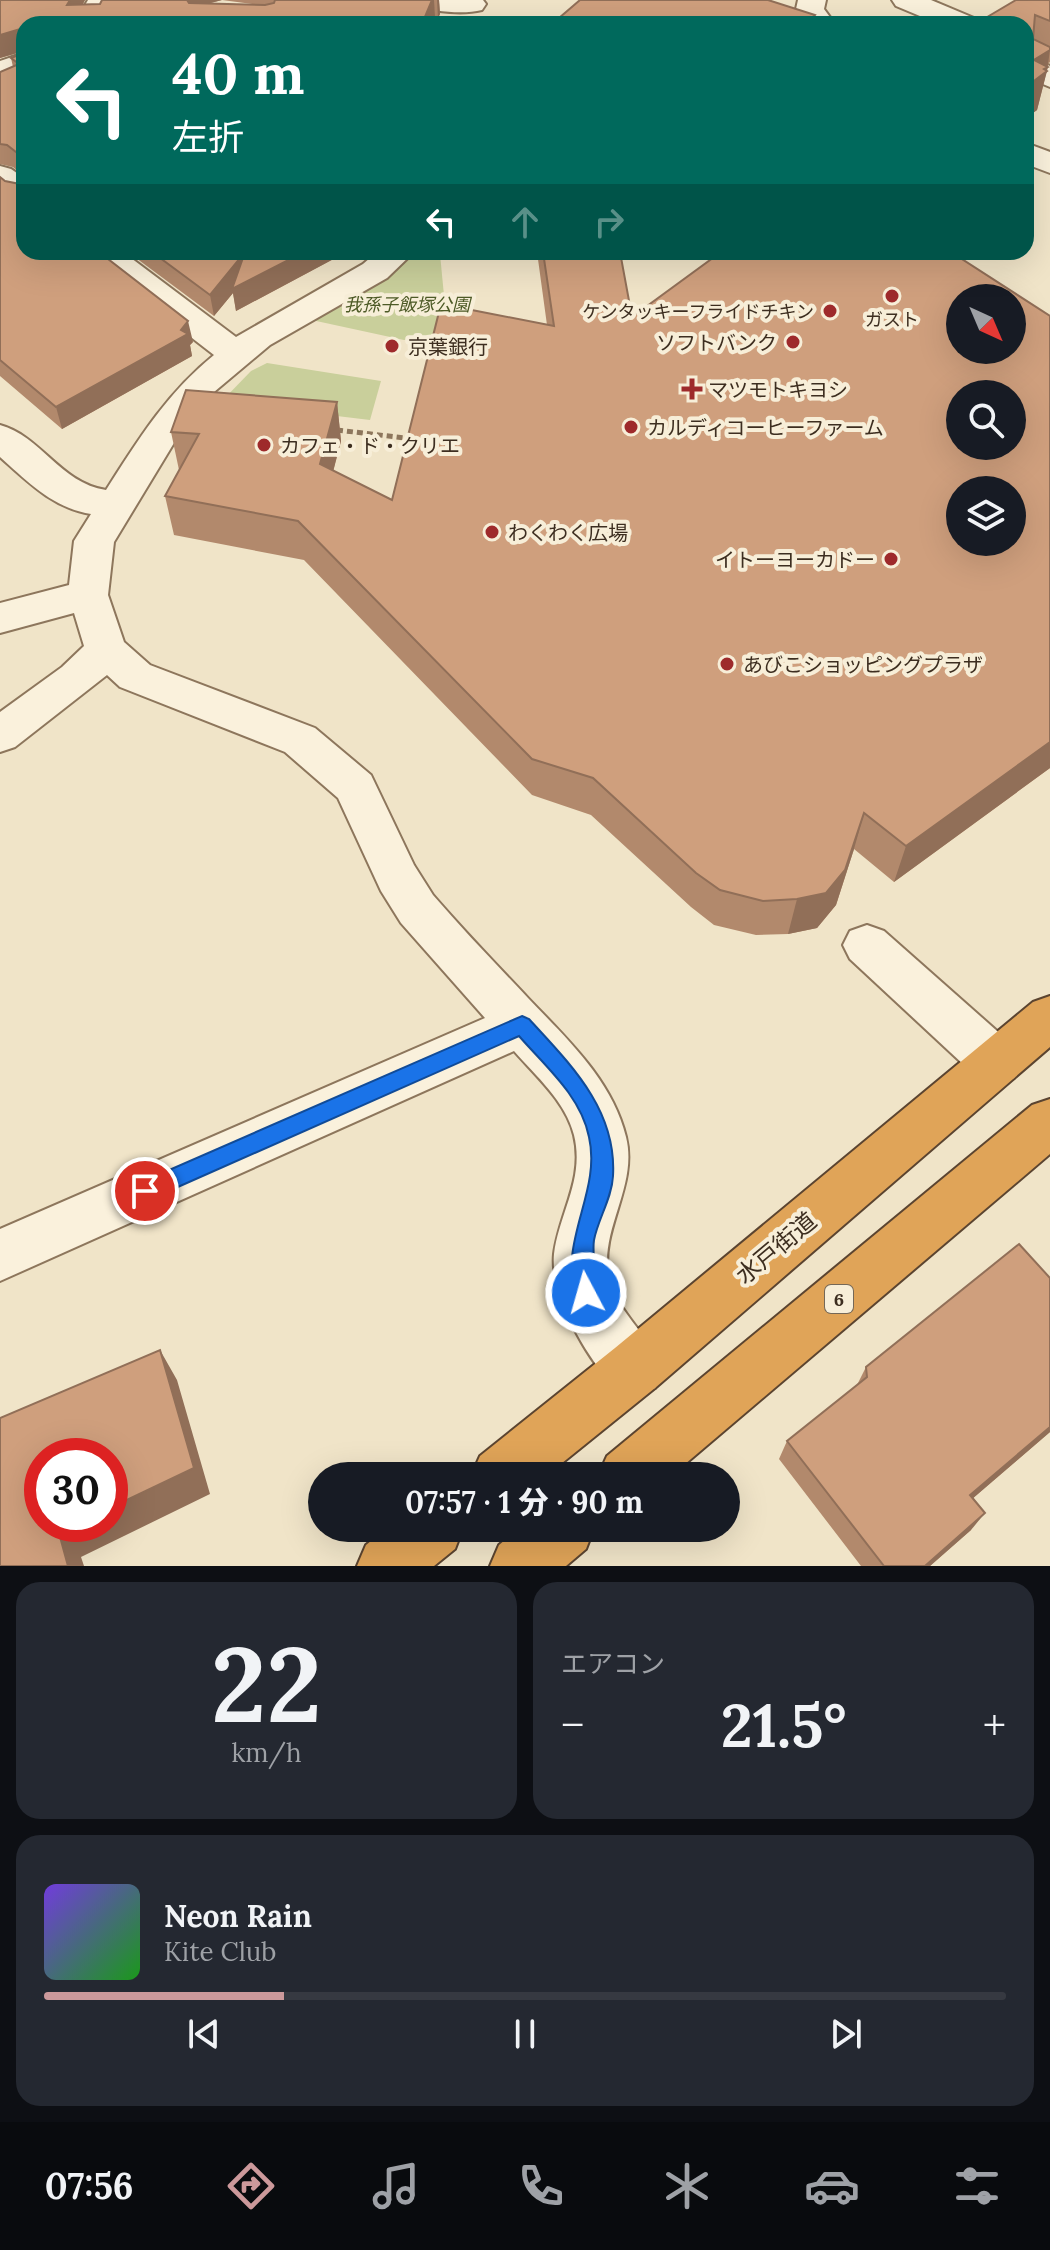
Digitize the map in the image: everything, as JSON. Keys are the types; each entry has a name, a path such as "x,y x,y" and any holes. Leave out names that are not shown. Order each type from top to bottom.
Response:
{"highway":[{"name":"水戸街道","path":"518,1462 635,1368 1050,1017"},
{"name":"6","path":"644,1462 1050,1122"},
{"path":"387,1566 417,1542"},
{"path":"520,1566 548,1542"}],"street":[{"path":"423,0 469,9"},
{"path":"906,0 942,16"},
{"path":"112,260 235,354"},
{"path":"388,260 375,271 258,337 201,384 170,420 94,541 88,595 106,650 135,676 300,740 355,787 397,877 417,909 579,1089 600,1136 603,1177 583,1240 582,1270 595,1316 635,1368"},
{"path":"0,437 51,481 78,499 115,505"},
{"path":"0,618 88,595"},
{"path":"0,735 77,678 106,650"},
{"path":"867,945 996,1062"},
{"path":"0,1255 522,1025"}],"path":[{"path":"329,429 405,438 420,434"}],"green space":[{"name":"我孫子飯塚公園","path":"399,260 441,260 448,337 404,340 307,319"},
{"path":"267,363 381,381 370,420 221,402 251,371"}],"building":[{"path":"0,0 70,0 67,5 100,4 102,0 187,0 189,3 265,5 275,0 432,0 425,16 16,16 16,30 0,35"},
{"path":"580,0 768,0 815,15 814,16 561,16"},
{"path":"1016,0 1050,0 1050,21 1035,15 1034,27 1034,16 989,16"},
{"path":"1034,39 1050,47 1034,60"},
{"path":"1034,60 1048,67 1044,69 1047,71 1034,81"},
{"path":"16,65 16,152 0,144 0,72"},
{"path":"0,177 16,183 16,260 109,260 188,321 181,330 188,334 56,407 0,360"},
{"path":"163,260 238,260 210,295"},
{"path":"242,260 288,260 232,289"},
{"name":"あびこショッピングプラザ","path":"544,260 621,260 632,317 710,260 963,260 1000,284 946,284 946,364 1026,364 1026,300 1050,316 1050,742 906,846 864,813 845,870 826,893 763,901 720,890 696,873 593,778 532,759 298,521 165,496 199,434 171,432 186,390 337,402 320,464 392,500 441,304 554,326"},
{"path":"1019,1244 1050,1278 1050,1427 970,1495 985,1513 925,1566 884,1566 787,1441 867,1377 866,1367"},
{"path":"160,1350 194,1468 128,1499 128,1438 24,1438 24,1542 61,1542 68,1566 0,1566 0,1418"}],"place":[{"name":"ガスト","path":"892,296"},
{"name":"ケンタッキーフライドチキン","path":"830,311"},
{"name":"ソフトバンク","path":"793,342"},
{"name":"京葉銀行","path":"392,346"},
{"name":"マツモトキヨシ","path":"692,389"},
{"name":"カルディコーヒーファーム","path":"631,427"},
{"name":"カフェ・ド・クリエ","path":"264,445"},
{"name":"わくわく広場","path":"492,532"},
{"name":"イトーヨーカドー","path":"891,559"},
{"name":"あびこショッピングプラザ","path":"727,664"}],"route":[{"path":"145,1191 522,1025 579,1089 600,1136 603,1177 583,1240 582,1270 586,1293"}]}
